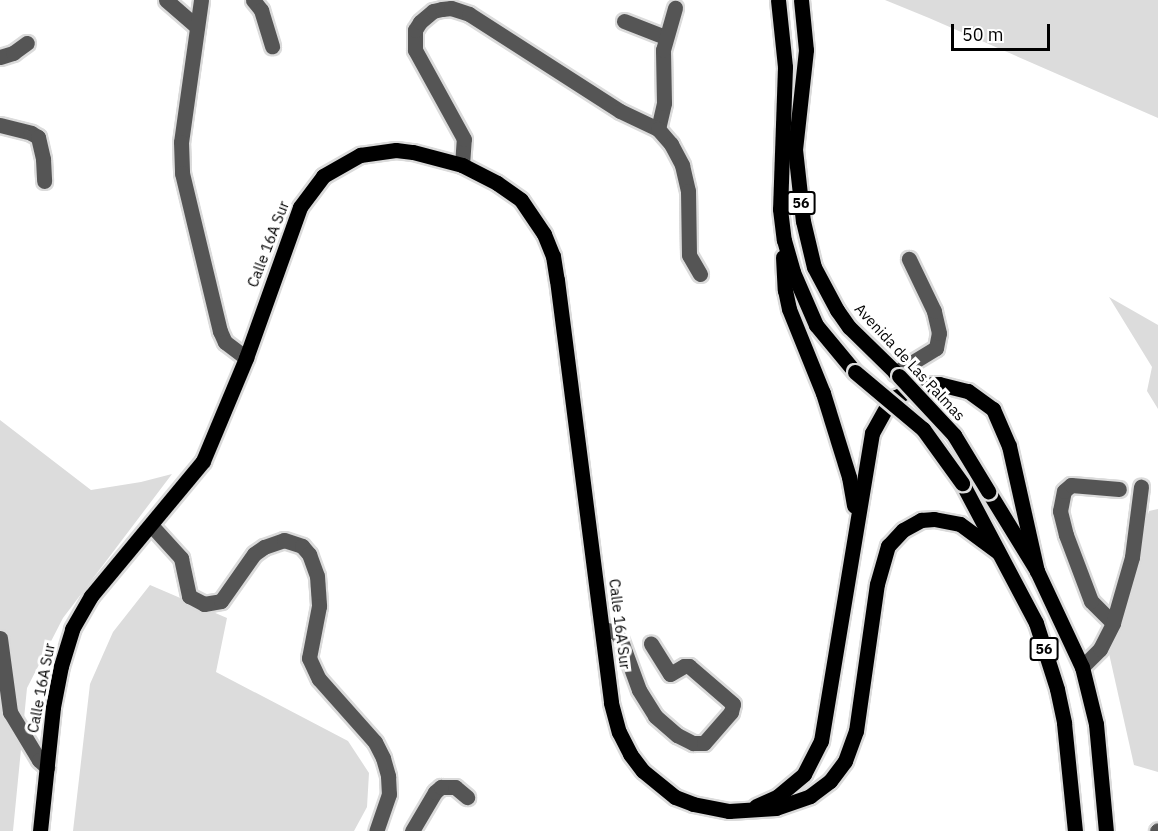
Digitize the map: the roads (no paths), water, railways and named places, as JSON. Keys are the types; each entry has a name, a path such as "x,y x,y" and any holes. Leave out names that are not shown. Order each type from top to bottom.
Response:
{"main road":[{"name":"56","path":"778,0 785,67 780,209 784,240 793,272 816,325 855,372 923,429 962,483 1036,623 1057,689 1069,756 1076,831"},
{"name":"Avenida de Las Palmas","path":"801,0 806,50 795,149 803,221 814,267 849,327 954,435 1037,571 1082,667 1096,724 1106,831"},
{"name":"Calle 16A Sur","path":"40,831 55,697 72,630 91,596 203,461 246,358 288,235 300,207 323,176 341,163 377,152 413,152 462,165 497,183 521,200 535,217 553,256 611,703 619,732 630,754 643,771 675,797 711,809 745,811 776,808 810,796 830,781 845,761 856,731 876,584 882,561 896,536 921,520 945,520 960,524 999,552"},
{"path":"784,240 783,270 789,309 823,393 849,477 856,518"},
{"path":"745,811 793,785 813,760 821,741 856,518 872,434 886,406 906,390 919,385 954,387 980,398 993,410 1002,424 1016,471 1037,571"}],"lane":[{"path":"166,0 197,27"},
{"path":"201,0 181,142 182,173 220,331 225,342 246,358"},
{"path":"253,0 261,10 272,46"},
{"path":"462,165 464,139 415,50 415,30 420,22 433,11 451,8 469,14 620,111 658,129 671,144 682,165 688,190 689,255 700,274"},
{"path":"658,129 664,103 662,58 675,8"},
{"path":"624,21 666,37"},
{"path":"0,57 13,53 27,43"},
{"path":"0,125 38,137 43,159 44,181"},
{"path":"897,375 936,348 939,333 934,311 909,259"},
{"path":"1113,623 1091,602 1066,535 1060,511 1064,491 1071,485 1119,489"},
{"path":"1082,667 1100,649 1113,623 1132,557 1141,487"},
{"path":"151,525 181,558 189,596 204,604 221,601 254,554 264,547 284,540 302,546 309,554 317,576 319,606 309,658 319,679 375,742 388,776 389,794 376,831"},
{"path":"603,630 616,632 620,638 639,690 655,716 685,739 693,743 704,743 731,712 733,704 689,666 684,666 670,674 651,643"},
{"path":"0,638 10,712 39,760 47,767"},
{"path":"412,831 435,792 441,788 455,787 467,797"}]}
